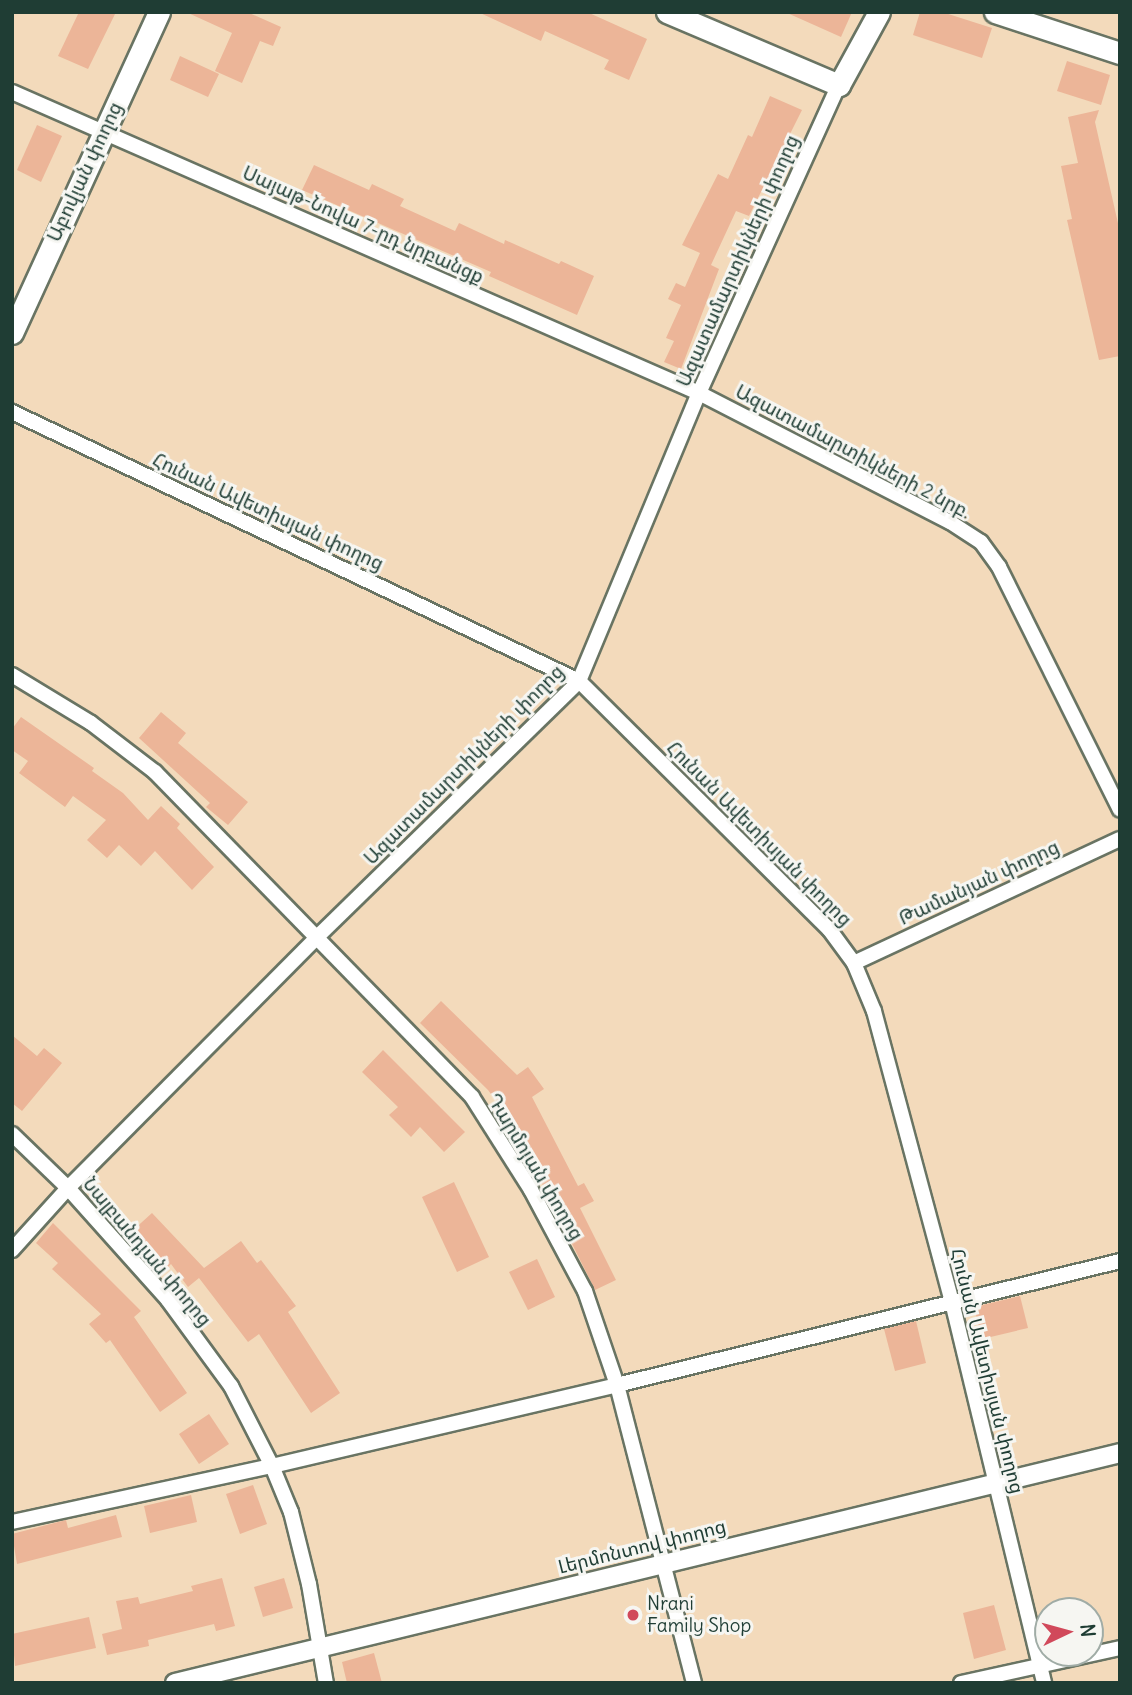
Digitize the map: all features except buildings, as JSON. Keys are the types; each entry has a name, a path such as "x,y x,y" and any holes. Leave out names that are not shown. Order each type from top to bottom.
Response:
{"main road":[{"name":"Աբովյան փողոց","path":"12,332 159,12"},
{"path":"667,12 839,85 879,12"},
{"path":"995,12 1120,53"}],"street":[{"name":"Ազատամարտիկների փողոց","path":"12,1250 68,1188 317,937 579,681 699,393 839,85"},
{"name":"Սայաթ-Նովա 7-րդ նրբանցք","path":"12,92 699,393"},
{"name":"Ազատամարտիկների 2 նրբ.","path":"699,393 950,522 981,542 999,567 1120,810"},
{"name":"Հունան Ավետիսյան փողոց","path":"12,412 579,681 829,929 854,963 874,1011 952,1302 1034,1640"},
{"name":"Դարմոյան փողոց","path":"12,675 91,723 155,772 472,1097 531,1190 585,1291 617,1385 694,1683"},
{"name":"Թամանյան փողոց","path":"854,963 1120,839"},
{"name":"Նալբանդյան փողոց","path":"12,1134 68,1188 168,1300 231,1386 272,1466 291,1512 323,1647 326,1683"},
{"path":"12,1522 272,1466 617,1385 1120,1261"},
{"name":"Լերմոնտով փողոց","path":"175,1683 1120,1453"},
{"path":"961,1683 1034,1665"}],"place":[{"name":"Nrani Family Shop","path":"633,1615"}]}
